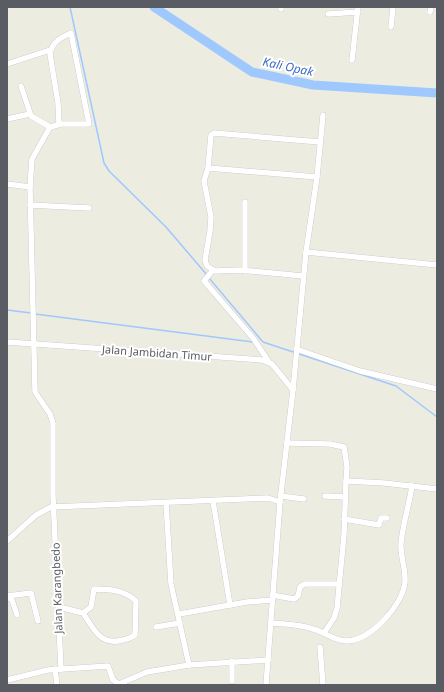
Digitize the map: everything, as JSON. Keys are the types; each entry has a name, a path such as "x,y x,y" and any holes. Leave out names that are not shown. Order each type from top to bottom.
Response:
{"street":[{"path":"391,27 393,7"},
{"path":"328,14 358,9 352,60"},
{"path":"7,64 50,50 56,41 71,33 89,124 59,124 50,127 30,114 21,86"},
{"path":"50,50 58,103 59,124"},
{"path":"7,119 30,114"},
{"path":"266,685 280,499 293,390 306,252 317,177 323,115"},
{"name":"Jalan Karangbedo","path":"50,127 32,159 30,205 35,394 50,414 53,423 58,669 57,685"},
{"path":"304,276 213,270 207,266 205,260 211,224 210,209 204,181 208,168 211,135 214,133 320,142"},
{"path":"208,168 317,177"},
{"path":"7,184 30,187"},
{"path":"245,202 245,271"},
{"path":"30,205 88,208"},
{"path":"306,252 437,265"},
{"path":"213,270 204,281 253,338 269,362 275,366 293,390"},
{"name":"Jalan Jambidan Timur","path":"7,342 269,362"},
{"path":"296,352 360,372 437,389"},
{"path":"287,443 330,444 344,447 347,467 344,497 340,584 336,613 324,633"},
{"path":"346,481 437,488"},
{"path":"271,623 306,627 324,633 339,641 357,640 372,632 379,626 399,600 405,582 401,544 412,486"},
{"path":"325,496 344,497"},
{"path":"7,541 36,515 45,509 54,507 268,498 304,499"},
{"path":"213,501 230,605"},
{"path":"166,503 171,584 190,665"},
{"path":"344,519 378,525 380,524 381,518 387,518"},
{"path":"179,614 272,598 296,599 300,587 304,584 340,584"},
{"path":"57,604 63,608 84,613 98,635 108,641 123,640 135,635 136,601 121,592 109,589 94,589 91,608 84,613"},
{"path":"7,596 31,593 38,621"},
{"path":"7,596 12,600 17,615"},
{"path":"156,627 180,623"},
{"path":"320,647 323,685"},
{"path":"7,678 58,669 108,666 113,680 119,684 147,672 190,665 232,661 268,660"},
{"path":"232,661 232,681"}],"waterway":[{"path":"70,7 104,163 109,171 166,227 207,275"},
{"name":"Kali Opak","path":"154,7 252,72 313,85 437,93"},
{"path":"209,278 263,342 396,386 437,417"},
{"path":"7,310 31,313"},
{"path":"35,314 253,342"}]}
